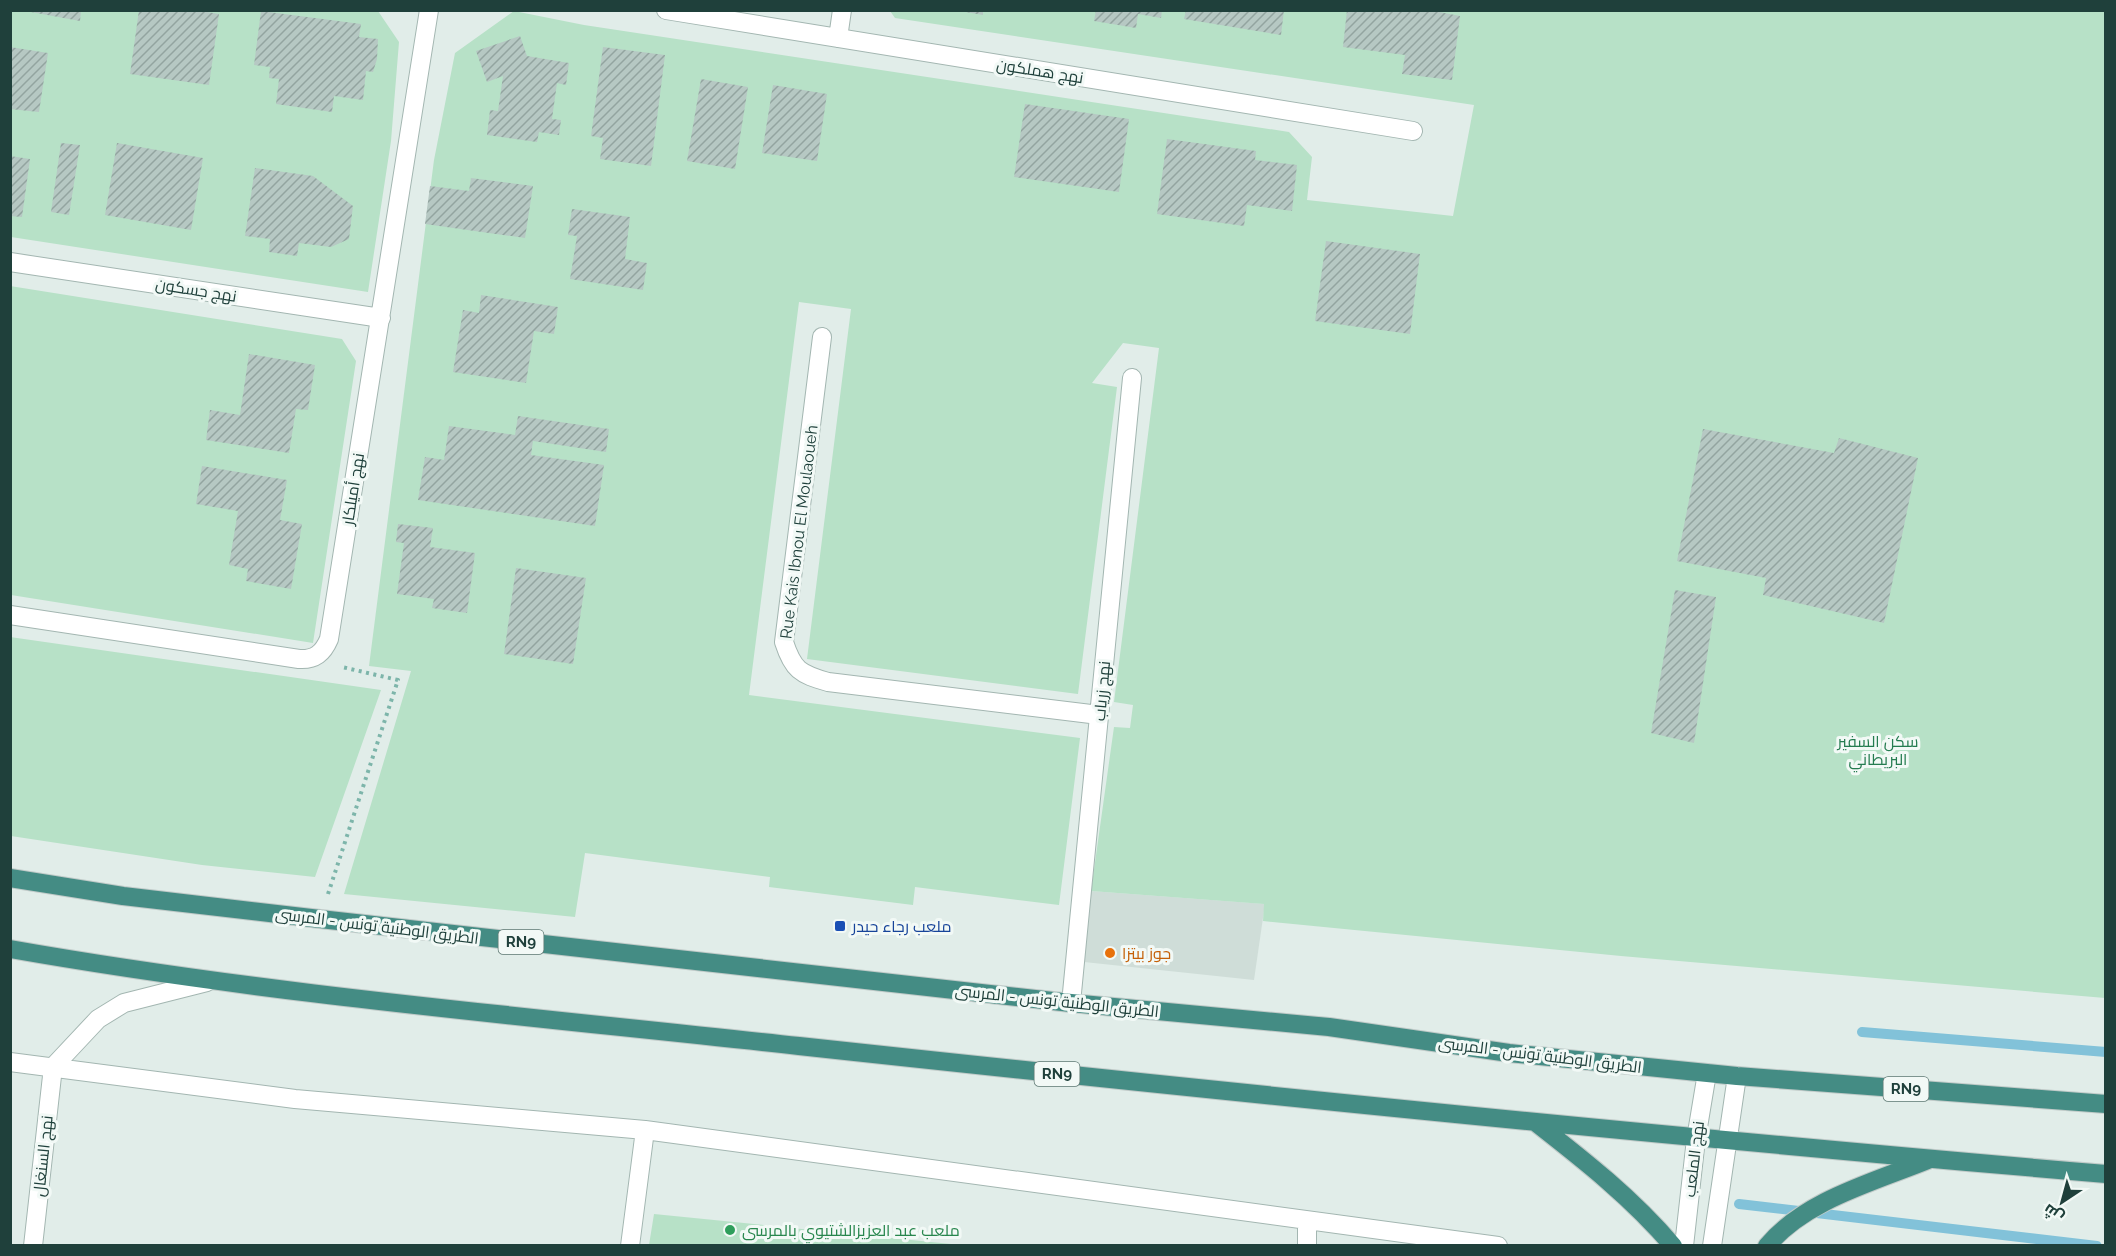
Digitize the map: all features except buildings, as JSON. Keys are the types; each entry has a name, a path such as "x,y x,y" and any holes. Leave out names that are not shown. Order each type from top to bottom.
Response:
{"highway":[{"name":"الطريق الوطنية تونس - المرسى","path":"10,878 123,896 320,919 1071,1003 1329,1027 1509,1053 1737,1076 2106,1104"},
{"name":"RN9","path":"10,949 207,982 1328,1103 1534,1121 1725,1142 2106,1174"},
{"path":"1534,1121 1595,1168 1641,1209 1673,1245"},
{"path":"1767,1245 1781,1229 1802,1213 1930,1159"}],"street":[{"name":"نهج أميلكار","path":"309,660 318,655 329,639 429,10"},
{"name":"نهج هملكون","path":"666,10 1413,131"},
{"path":"838,38 842,10"},
{"name":"نهج جسكون","path":"10,262 381,318"},
{"name":"Rue Kais Ibnou El Moulaoueh","path":"822,337 784,642 791,662 805,675 828,682 1099,715"},
{"name":"نهج زرياب","path":"1071,1003 1132,378"},
{"path":"10,615 309,660"},
{"path":"53,1067 98,1019 124,1003 207,982"},
{"path":"10,1062 295,1099 645,1130 1498,1245"},
{"name":"نهج السنغال","path":"33,1245 53,1067"},
{"name":"نهج الملعب","path":"1684,1245 1696,1139 1707,1073"},
{"name":"نهج الملعب","path":"1712,1245 1725,1142 1737,1076"},
{"path":"630,1245 645,1130"},
{"path":"1306,1245 1307,1221"}],"path":[{"path":"309,660 398,680 320,919"}],"shaded area":[{"path":"1091,891 1265,904 1254,980 1084,962"}],"green space":[{"path":"10,11 378,11 399,42 391,141 368,292 11,237"},
{"name":"سكن السفير البريطاني","path":"514,11 584,25 1289,132 1312,157 1307,200 1453,216 1474,105 895,18 890,11 2105,11 2105,998 1621,956 1263,921 1264,904 1091,891 1114,727 1130,728 1133,705 1114,702 1159,348 1123,343 1092,383 1117,387 1078,694 807,659 851,309 799,302 749,695 1080,738 1059,905 915,887 913,905 769,887 770,877 585,853 575,917 344,894 411,671 369,666 434,160 455,53"},
{"path":"10,286 342,339 356,361 313,643 11,595"},
{"path":"10,637 381,690 315,877 202,865 11,836"},
{"name":"ملعب عبد العزيزالشتيوي بالمرسى","path":"654,1214 961,1245 649,1245"}],"waterway":[{"path":"1862,1032 2106,1052"},
{"path":"1739,1204 2097,1246"}],"place":[{"name":"ملعب رجاء حيدر","path":"840,926"},
{"name":"جوز بيتزا","path":"1110,953"},
{"name":"ملعب عبد العزيزالشتيوي بالمرسى","path":"730,1230"}]}
